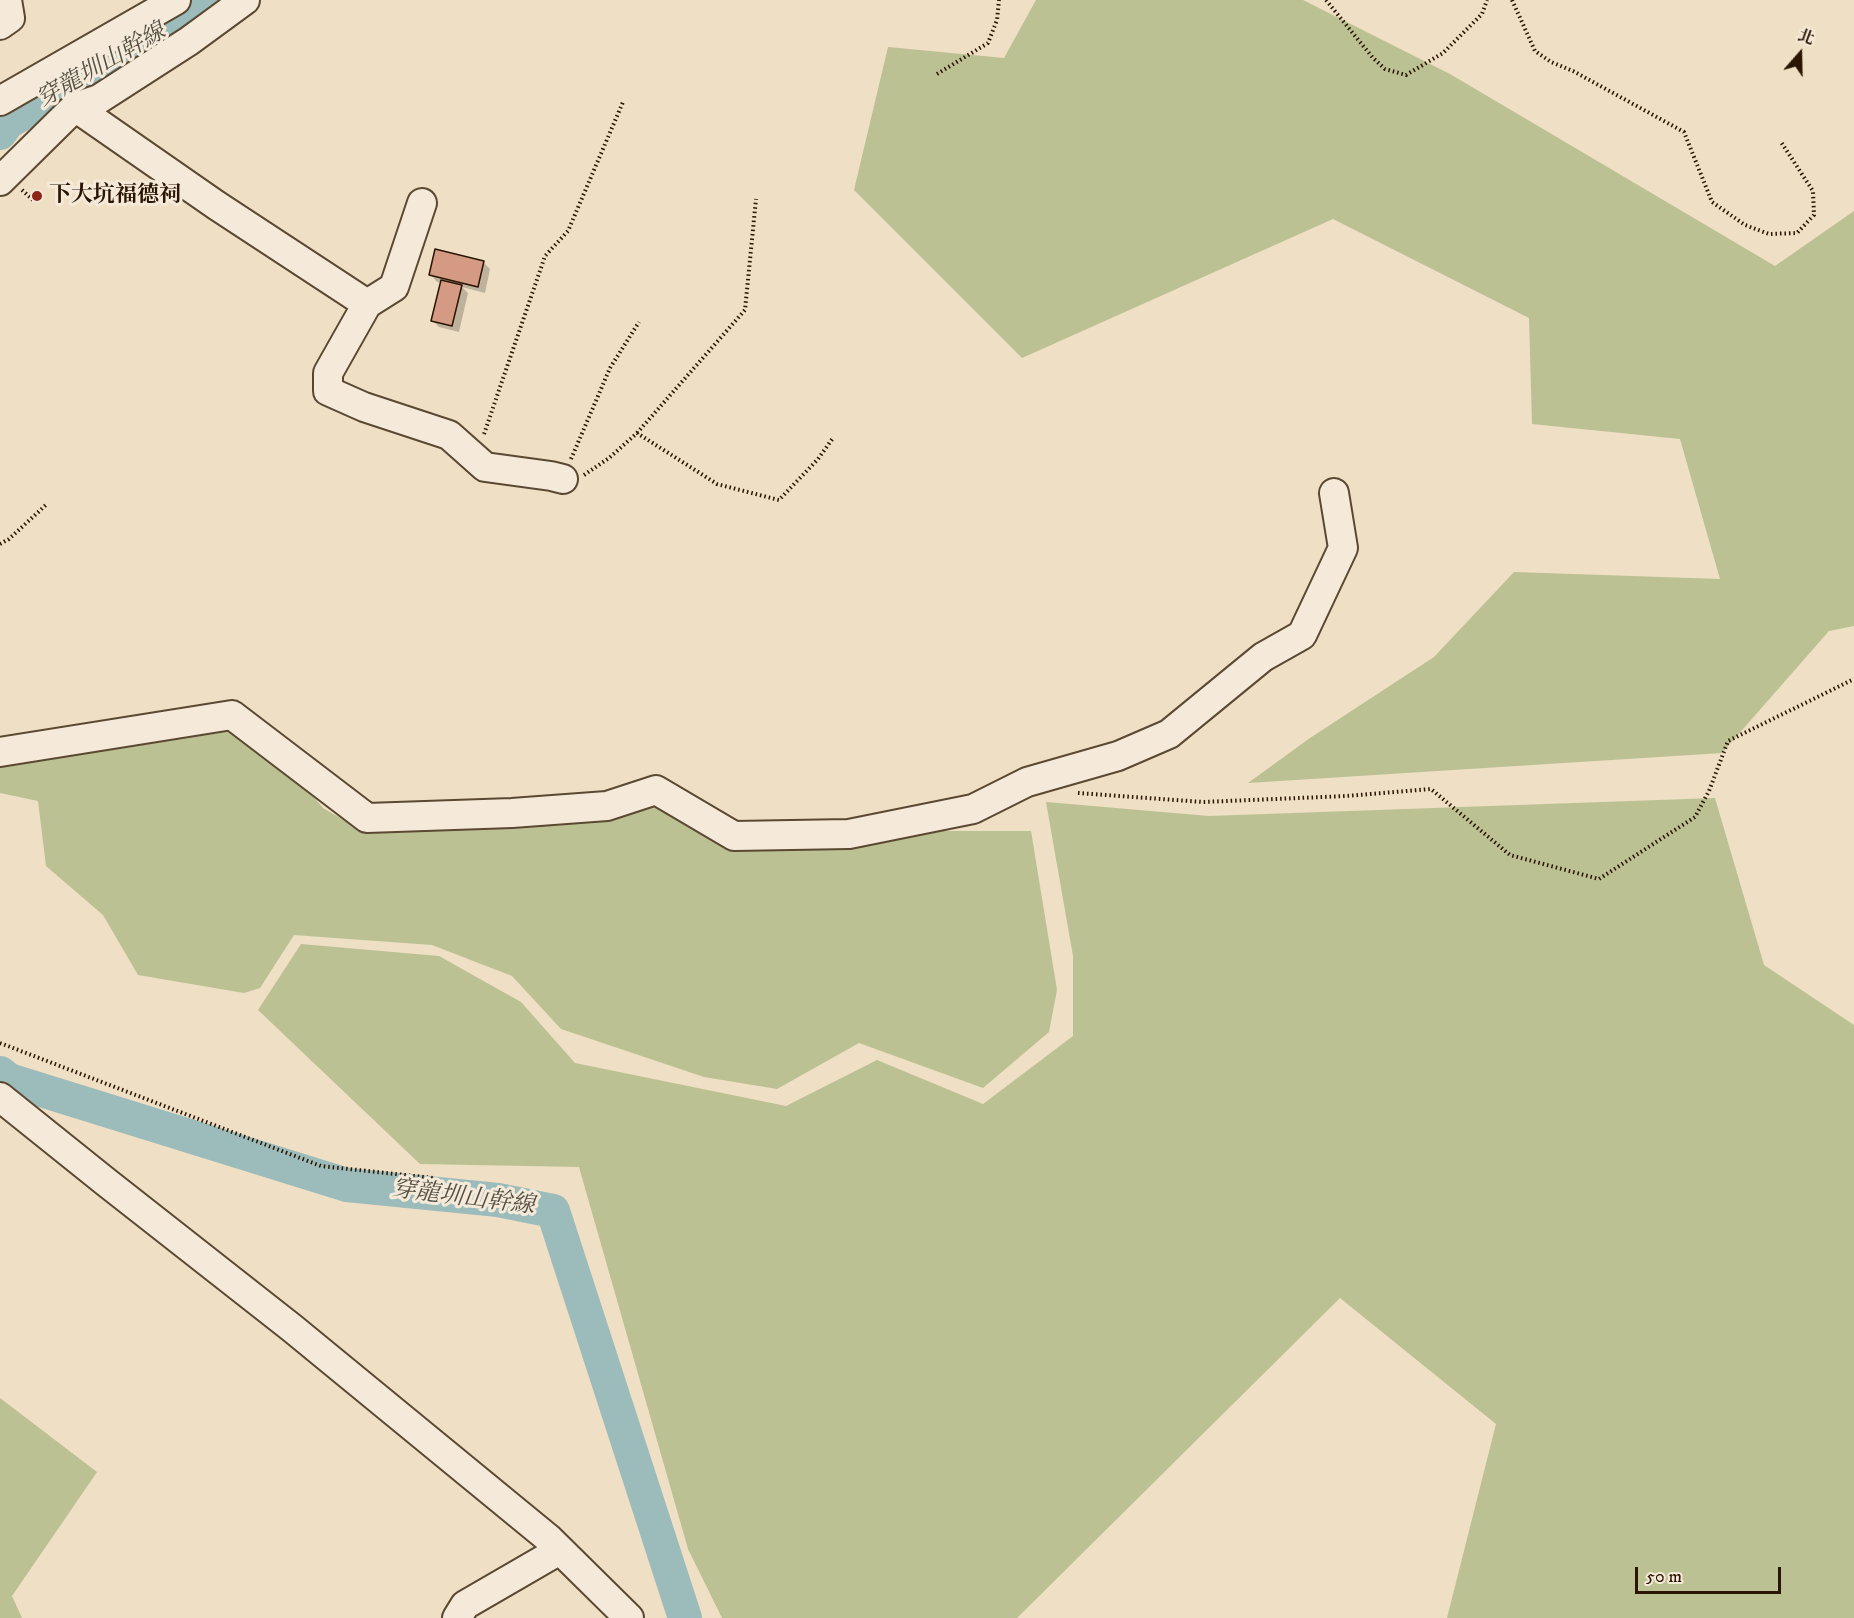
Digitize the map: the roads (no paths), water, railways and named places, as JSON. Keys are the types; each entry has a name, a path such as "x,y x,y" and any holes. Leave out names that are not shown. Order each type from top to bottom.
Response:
{"street":[{"path":"0,25 10,18 7,0"},
{"path":"0,101 176,0"},
{"path":"0,181 75,107 99,99 189,41 245,0"},
{"path":"75,107 216,205 367,304"},
{"path":"422,203 394,286 367,304 328,373 328,391 449,435 485,467 563,479"},
{"path":"0,752 232,715 367,818 512,813 607,806 656,790 734,836 849,834 973,809 1027,782 1118,756 1169,734 1263,657 1302,635 1343,548 1334,493"},
{"path":"0,1097 292,1328 560,1550 629,1618"},
{"path":"457,1618 465,1605 560,1550"}],"waterway":[{"name":"穿龍圳山幹線","path":"0,133 8,122 179,22 204,0"},
{"name":"穿龍圳山幹線","path":"0,1073 9,1080 347,1185 498,1200 553,1211 685,1618"}],"place":[{"name":"下大坑福德祠","path":"37,196"}]}
